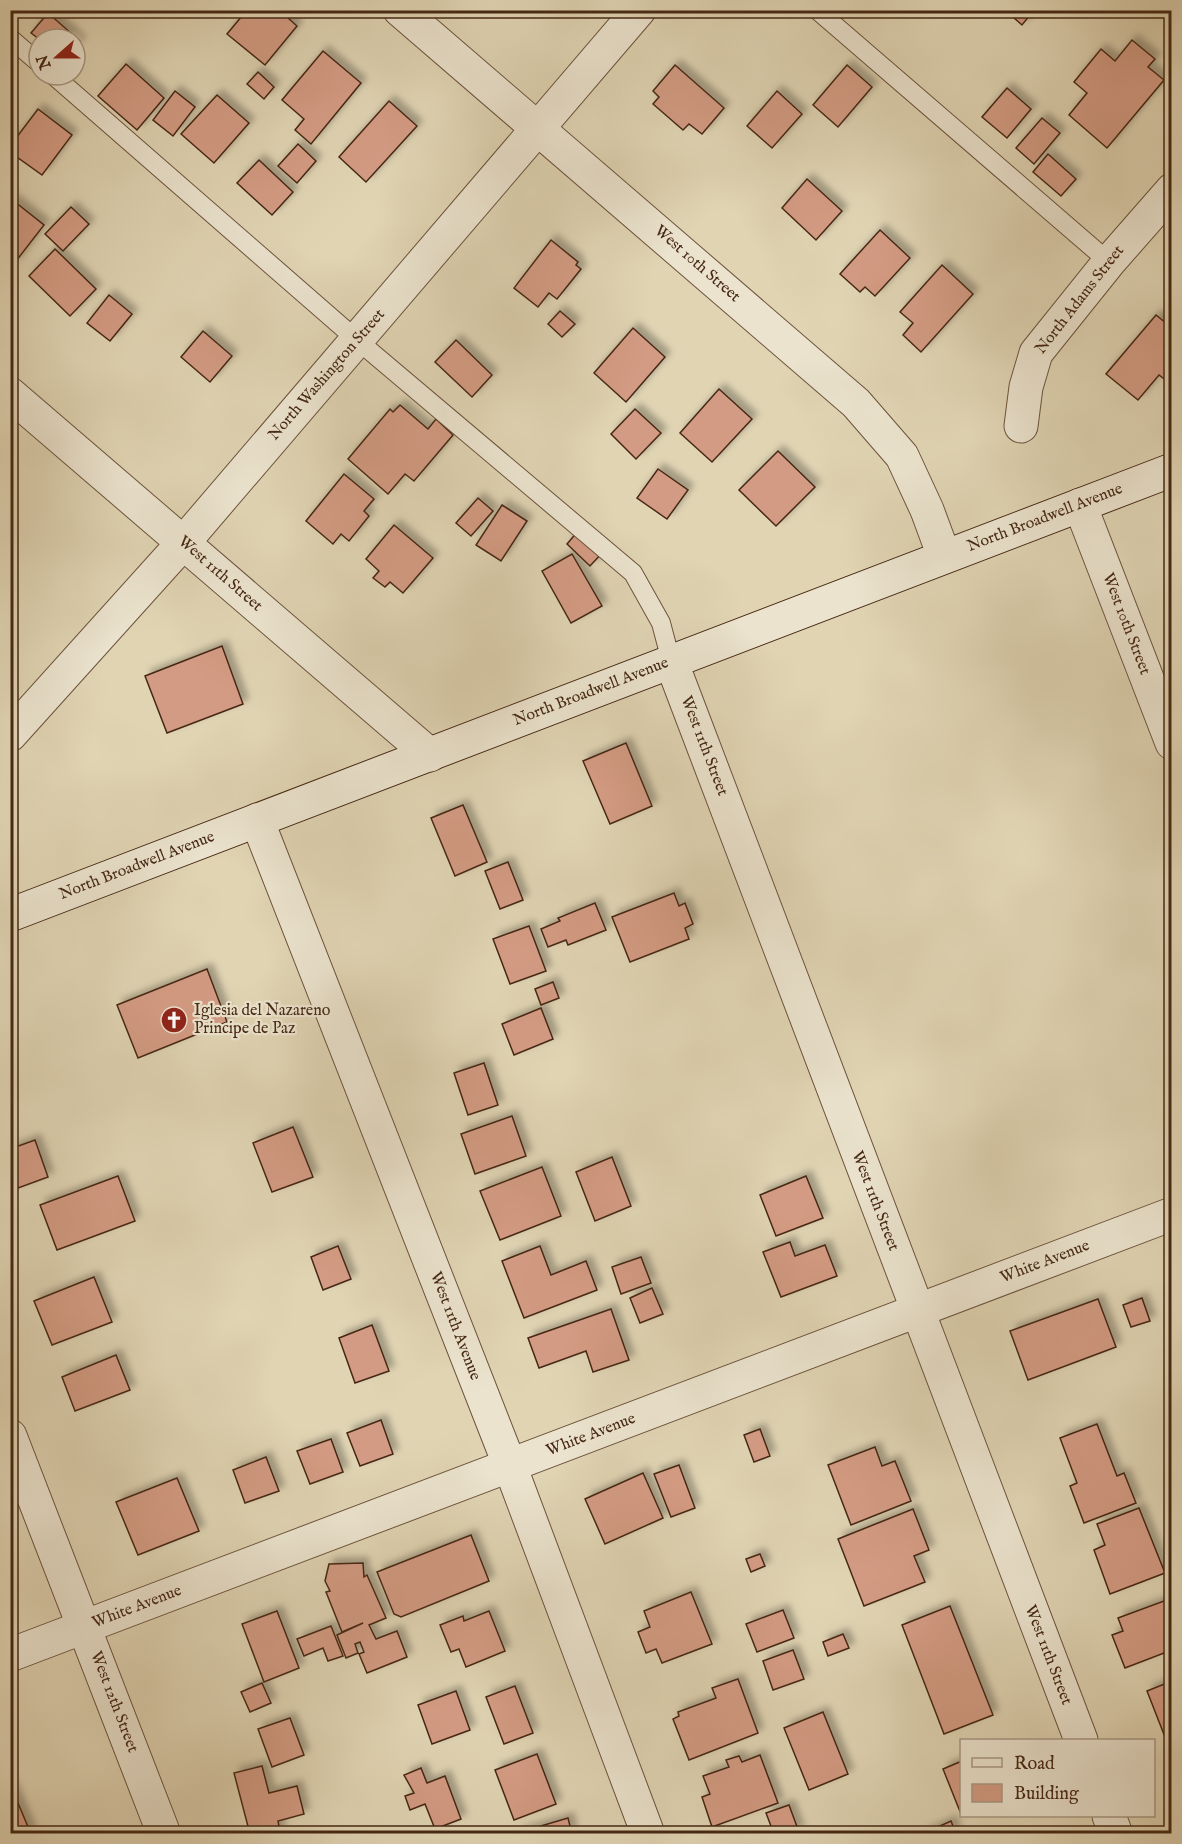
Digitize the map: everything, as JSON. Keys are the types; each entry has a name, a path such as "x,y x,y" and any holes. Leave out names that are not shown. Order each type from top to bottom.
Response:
{"street":[{"name":"West 10th Street","path":"400,10 539,127 856,403 902,456 927,510 944,556"},
{"name":"North Washington Street","path":"10,735 183,543 639,10"},
{"name":"North Adams Street","path":"1021,426 1026,387 1035,353 1109,262 1172,190"},
{"name":"West 11th Street","path":"10,394 430,755"},
{"name":"North Broadwell Avenue","path":"10,915 1172,470"},
{"name":"West 10th Street","path":"1080,505 1172,743"},
{"name":"West 11th Street","path":"672,661 916,1311 1081,1739"},
{"name":"West 11th Avenue","path":"257,820 510,1466 648,1833"},
{"name":"White Avenue","path":"10,1655 1172,1214"},
{"name":"West 12th Street","path":"10,1436 164,1833"},
{"path":"1110,1817 1116,1833"}],"lane":[{"path":"817,10 1109,262"},
{"path":"10,38 27,53"},
{"path":"67,87 357,340 633,573 661,623 672,661"}],"building":[{"path":"247,10 279,10 297,26 265,65 227,34"},
{"path":"1005,10 1034,10 1022,25"},
{"path":"48,13 64,27 36,27"},
{"path":"1132,40 1155,59 1148,67 1164,80 1107,148 1069,115 1087,93 1074,82 1101,49 1115,61"},
{"path":"323,51 361,83 311,144 295,130 304,119 282,100"},
{"path":"126,64 164,98 137,130 98,96"},
{"path":"675,65 724,108 702,134 689,124 683,130 653,104 659,97 653,91"},
{"path":"847,65 872,87 838,127 813,105"},
{"path":"258,72 274,87 264,99 247,84"},
{"path":"1007,88 1031,109 1007,138 982,117"},
{"path":"175,91 195,107 173,136 153,120"},
{"path":"777,91 802,114 772,148 747,126"},
{"path":"217,95 249,123 214,163 181,134"},
{"path":"389,101 417,126 366,182 339,157"},
{"path":"38,109 72,135 42,175 10,152 10,146"},
{"path":"1042,118 1060,133 1034,164 1016,148"},
{"path":"298,144 316,161 297,183 278,166"},
{"path":"1048,154 1076,179 1061,196 1033,172"},
{"path":"259,160 293,192 272,215 237,183"},
{"path":"807,179 842,211 816,240 782,208"},
{"path":"10,198 44,225 13,265 10,263"},
{"path":"71,207 89,224 63,251 45,234"},
{"path":"880,230 910,258 875,296 865,287 860,292 840,274"},
{"path":"551,240 578,262 576,265 581,269 557,299 549,293 538,307 514,288"},
{"path":"55,249 96,289 70,316 29,276"},
{"path":"942,265 973,294 921,352 903,335 913,323 900,312"},
{"path":"109,295 132,314 110,341 87,323"},
{"path":"560,311 575,324 562,337 548,324"},
{"path":"1156,315 1172,328 1172,385 1159,375 1138,400 1106,374"},
{"path":"633,328 665,357 626,402 594,373"},
{"path":"203,331 232,356 210,382 181,357"},
{"path":"456,340 492,375 472,397 435,362"},
{"path":"719,389 752,419 712,462 680,433"},
{"path":"400,405 428,429 436,419 453,435 414,481 405,474 388,494 348,459 390,409 393,412"},
{"path":"635,409 661,433 636,459 611,434"},
{"path":"778,451 815,487 776,526 739,490"},
{"path":"658,469 688,490 667,519 637,498"},
{"path":"344,474 374,499 364,511 369,516 349,541 341,534 333,544 306,521"},
{"path":"478,498 493,511 471,536 456,523"},
{"path":"502,505 527,521 501,561 476,545"},
{"path":"394,525 433,558 403,593 390,582 385,587 373,578 379,571 366,559"},
{"path":"578,531 602,553 590,566 567,544"},
{"path":"572,554 602,606 571,623 542,571"},
{"path":"222,646 243,704 167,733 145,676"},
{"path":"626,743 652,806 610,824 583,761"},
{"path":"463,805 487,862 455,876 431,818"},
{"path":"508,862 523,900 500,909 485,871"},
{"path":"674,893 679,906 685,903 693,924 685,928 689,939 630,962 612,917"},
{"path":"595,903 606,930 568,945 566,940 548,947 541,929 560,921 558,918"},
{"path":"529,926 546,971 510,984 493,939"},
{"path":"207,969 227,1022 138,1058 117,1005"},
{"path":"553,982 559,998 541,1005 535,989"},
{"path":"541,1008 553,1039 514,1055 502,1024"},
{"path":"484,1063 498,1105 468,1115 454,1073"},
{"path":"512,1116 526,1156 475,1174 461,1134"},
{"path":"293,1127 313,1177 272,1192 253,1143"},
{"path":"35,1140 48,1177 10,1191 10,1149"},
{"path":"612,1157 631,1206 595,1221 576,1172"},
{"path":"542,1167 561,1216 500,1240 480,1191"},
{"path":"118,1176 135,1221 57,1250 40,1205"},
{"path":"806,1176 823,1218 776,1236 760,1195"},
{"path":"790,1242 795,1256 825,1245 837,1276 781,1297 763,1252"},
{"path":"338,1246 351,1279 323,1290 311,1257"},
{"path":"540,1246 551,1275 586,1261 597,1290 524,1318 502,1261"},
{"path":"641,1257 651,1283 621,1294 612,1267"},
{"path":"94,1277 112,1322 52,1345 34,1301"},
{"path":"652,1288 663,1314 640,1323 630,1298"},
{"path":"1142,1298 1150,1321 1131,1327 1123,1305"},
{"path":"1098,1299 1116,1347 1028,1380 1010,1331"},
{"path":"611,1309 629,1360 593,1372 586,1351 539,1368 528,1338"},
{"path":"372,1325 389,1371 355,1383 339,1338"},
{"path":"116,1355 130,1390 75,1411 62,1377"},
{"path":"381,1420 393,1454 360,1466 347,1433"},
{"path":"1097,1424 1117,1476 1124,1473 1136,1503 1084,1523 1070,1486 1077,1483 1060,1438"},
{"path":"760,1429 770,1456 754,1462 744,1435"},
{"path":"331,1439 343,1472 310,1484 297,1451"},
{"path":"875,1447 882,1466 895,1461 911,1501 851,1525 828,1465"},
{"path":"266,1457 279,1491 245,1503 233,1470"},
{"path":"679,1465 695,1508 671,1517 654,1474"},
{"path":"643,1473 663,1518 605,1544 585,1499"},
{"path":"177,1478 199,1531 138,1555 116,1502"},
{"path":"1139,1508 1165,1573 1110,1594 1094,1550 1105,1545 1097,1524"},
{"path":"913,1509 929,1550 914,1556 925,1582 864,1606 838,1539"},
{"path":"471,1535 489,1581 401,1617 394,1614 377,1572"},
{"path":"760,1554 765,1566 751,1572 746,1559"},
{"path":"363,1563 364,1577 367,1575 386,1618 369,1625 376,1639 397,1631 407,1657 367,1673 359,1654 364,1652 360,1642 355,1644 358,1653 346,1658 337,1635 363,1623 342,1632 326,1592 330,1591 325,1581 329,1564"},
{"path":"691,1592 712,1644 662,1663 656,1649 646,1653 638,1632 650,1627 644,1611"},
{"path":"1172,1598 1172,1650 1125,1668 1112,1635 1123,1631 1118,1618"},
{"path":"950,1606 993,1715 944,1734 902,1625"},
{"path":"783,1610 794,1638 757,1652 746,1624"},
{"path":"277,1611 299,1668 264,1682 242,1624"},
{"path":"489,1611 505,1651 466,1667 459,1649 451,1652 440,1625 463,1616 464,1621"},
{"path":"331,1626 343,1656 328,1661 323,1648 304,1656 297,1639"},
{"path":"843,1634 849,1648 828,1656 823,1642"},
{"path":"793,1650 804,1679 773,1690 763,1661"},
{"path":"738,1679 758,1733 689,1760 673,1719 679,1716 678,1712 716,1698 712,1688"},
{"path":"1172,1681 1172,1735 1165,1737 1147,1691"},
{"path":"262,1683 271,1703 250,1712 241,1692"},
{"path":"515,1686 533,1733 504,1744 486,1697"},
{"path":"456,1691 470,1730 432,1744 418,1705"},
{"path":"823,1712 848,1774 809,1790 784,1728"},
{"path":"290,1718 304,1755 272,1767 258,1729"},
{"path":"537,1754 556,1804 514,1820 495,1770"},
{"path":"760,1755 778,1803 712,1827 702,1797 710,1794 703,1776 729,1767 726,1760 739,1756 742,1762"},
{"path":"960,1762 960,1812 943,1769"},
{"path":"262,1766 269,1793 297,1786 304,1814 278,1821 280,1832 250,1834 234,1773"},
{"path":"421,1768 427,1783 445,1776 461,1819 435,1829 425,1804 410,1810 405,1796 414,1793 404,1775"},
{"path":"10,1784 31,1834 10,1834"},
{"path":"789,1805 799,1832 774,1834 766,1813"},
{"path":"568,1818 572,1834 517,1834 517,1833"},
{"path":"951,1821 956,1834 922,1834"}],"place":[{"name":"Iglesia del Nazareno Principe de Paz","path":"174,1020"}]}
